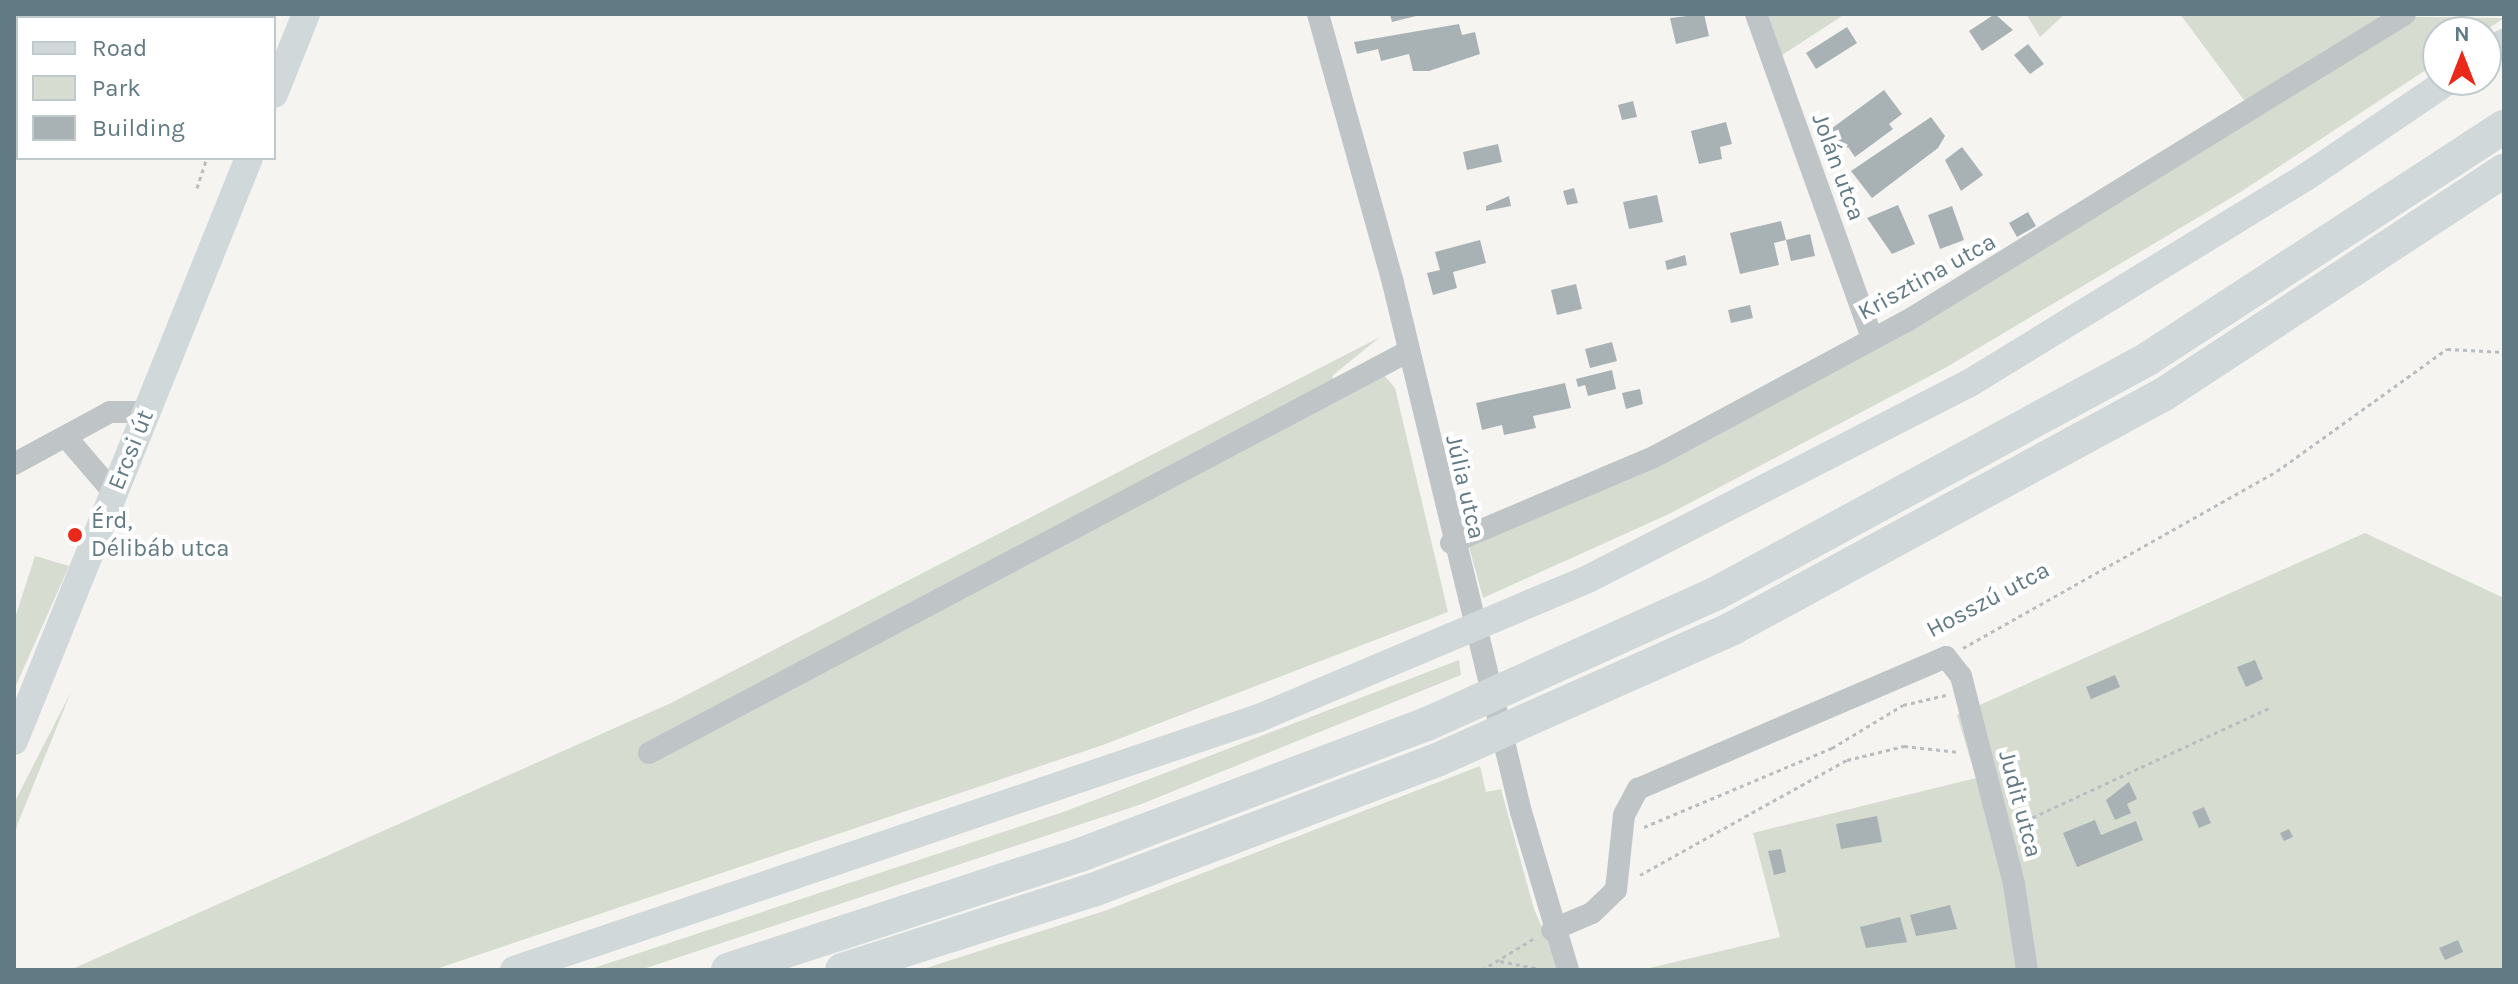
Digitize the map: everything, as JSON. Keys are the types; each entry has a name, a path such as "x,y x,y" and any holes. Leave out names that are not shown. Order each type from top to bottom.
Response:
{"highway":[{"path":"728,970 1080,855 1427,724 1715,594 2149,358 2504,127"},
{"path":"842,970 1093,890 1394,776 1733,628 2164,394 2504,171"}],"main road":[{"path":"276,89 306,14"},
{"path":"514,970 1247,723 1590,578 1981,376 2306,177 2425,96"},
{"name":"Ercsi út","path":"14,741 248,160"}],"street":[{"name":"Júlia utca","path":"1318,14 1407,352 1451,543 1521,812 1552,930 1568,970"},
{"name":"Jolán utca","path":"1756,14 1872,338"},
{"name":"Krisztina utca","path":"1451,543 1654,457 1872,338 2047,239 2405,14"},
{"path":"649,753 1329,387 1407,352"},
{"path":"14,464 110,412 146,412"},
{"path":"66,437 114,493"},
{"name":"Judit utca","path":"1946,657 1959,670 1968,704 2000,832 2027,970"},
{"name":"Hosszú utca","path":"1616,890 1629,801 1654,780 1946,657"},
{"path":"1552,930 1592,913 1616,890"}],"path":[{"path":"197,188 206,160"},
{"name":"Hosszú utca","path":"1946,657 2277,471 2447,349 2504,352"},
{"path":"1623,845 1651,823 1832,748 1922,697 1939,694 1968,704"},
{"path":"2000,832 2269,708"},
{"path":"1616,890 1847,760 1929,746 1983,765"},
{"path":"1482,970 1552,930"},
{"path":"1496,961 1545,970"}],"green space":[{"path":"1762,14 1845,14 1776,59"},
{"path":"2026,14 2065,14 2040,37"},
{"path":"2180,14 2422,17 2422,73 2239,193 1945,368 1669,514 1483,598 1468,543 1654,457 2252,111"},
{"path":"1380,337 1332,376 1338,387 1384,375 1395,388 1448,612 1103,745 433,970 70,970 671,703"},
{"path":"2365,533 2504,598 2504,970 1641,970 1780,937 1753,833 1976,778 1957,715"},
{"path":"35,556 69,566 14,690 14,621"},
{"path":"1459,660 1461,675 1139,805 640,970 588,970 1066,811"},
{"path":"71,692 18,823 14,838 16,799"},
{"path":"1480,766 1486,792 1501,789 1534,909 1561,970 920,970 1107,910"}],"building":[{"path":"1390,14 1420,14 1420,15 1392,22"},
{"path":"1704,14 1709,36 1676,44 1670,18"},
{"path":"1995,14 2013,30 1982,51 1969,31"},
{"path":"1459,24 1462,35 1475,32 1480,54 1429,71 1413,71 1409,54 1381,61 1378,49 1357,54 1354,42"},
{"path":"1847,27 1857,43 1816,69 1806,53"},
{"path":"2028,44 2044,64 2030,74 2014,55"},
{"path":"1884,90 1902,114 1889,124 1893,129 1855,157 1848,147 1839,153 1824,134"},
{"path":"1633,101 1637,117 1622,120 1618,105"},
{"path":"1931,117 1945,136 1938,148 1872,198 1851,171"},
{"path":"1726,122 1732,144 1720,147 1722,159 1699,164 1691,131"},
{"path":"1498,144 1502,162 1467,170 1463,152"},
{"path":"1962,147 1983,175 1961,191 1945,160"},
{"path":"1574,188 1578,203 1567,205 1563,191"},
{"path":"1657,195 1663,222 1629,229 1623,202"},
{"path":"1509,196 1511,206 1486,211 1486,206"},
{"path":"1898,205 1915,244 1892,254 1867,218"},
{"path":"1952,206 1964,240 1940,249 1928,215"},
{"path":"2028,212 2036,226 2017,237 2009,223"},
{"path":"1781,221 1786,240 1774,243 1779,265 1740,274 1730,233"},
{"path":"1810,234 1815,256 1791,261 1786,240"},
{"path":"1480,240 1486,263 1453,272 1457,288 1433,295 1427,273 1440,270 1435,252"},
{"path":"1685,255 1687,265 1667,270 1665,261"},
{"path":"1576,284 1582,309 1557,315 1551,290"},
{"path":"1750,305 1753,318 1731,323 1728,310"},
{"path":"1612,342 1617,361 1590,368 1585,349"},
{"path":"1612,370 1616,389 1588,396 1585,385 1578,387 1576,379"},
{"path":"1565,383 1571,408 1533,416 1536,428 1504,435 1502,425 1482,430 1476,403"},
{"path":"1640,389 1643,404 1626,409 1622,393"},
{"path":"2255,660 2263,679 2246,687 2237,667"},
{"path":"2115,675 2120,687 2091,699 2086,687"},
{"path":"2129,782 2137,799 2127,804 2131,813 2115,820 2106,800"},
{"path":"2204,807 2211,823 2199,828 2192,812"},
{"path":"1877,816 1882,842 1841,849 1836,824"},
{"path":"2095,820 2101,835 2136,821 2143,840 2077,867 2063,833"},
{"path":"2289,829 2293,837 2284,841 2280,833"},
{"path":"1781,849 1786,872 1774,875 1768,851"},
{"path":"1950,905 1957,929 1916,936 1910,915"},
{"path":"1900,917 1907,942 1866,948 1860,927"},
{"path":"2458,940 2463,952 2445,960 2439,948"}],"place":[{"name":"Érd, Délibáb utca","path":"75,535"}]}
